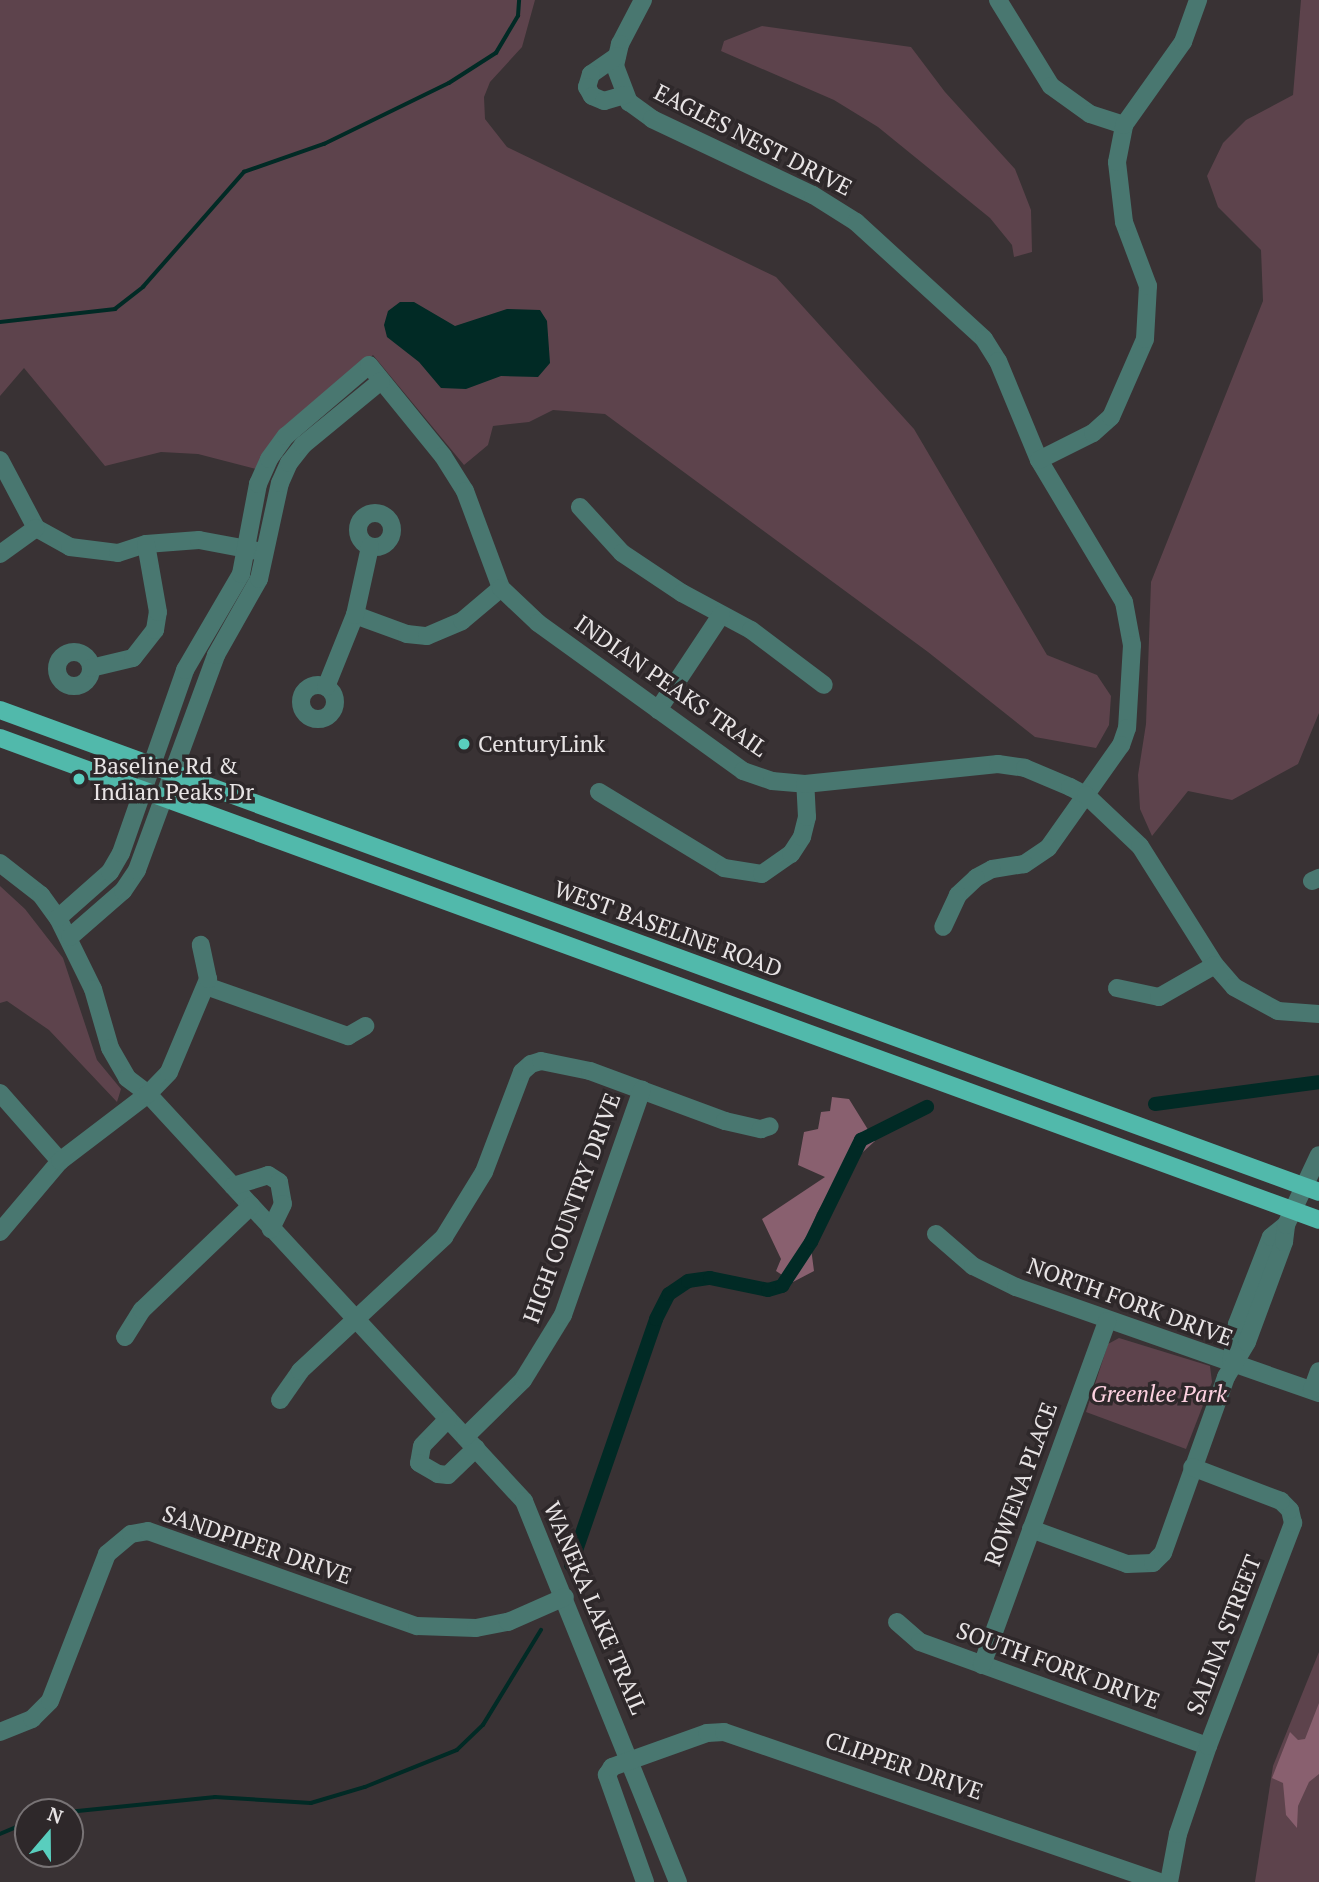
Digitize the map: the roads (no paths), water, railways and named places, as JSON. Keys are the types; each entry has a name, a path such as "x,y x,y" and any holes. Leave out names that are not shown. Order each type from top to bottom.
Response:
{"main road":[{"name":"WEST BASELINE ROAD","path":"0,710 1310,1189"},
{"path":"0,738 1289,1217 1319,1220"}],"street":[{"name":"EAGLES NEST DRIVE","path":"643,0 615,66 625,95 652,119 813,195 856,222 920,276 984,339 998,361 1040,460 1114,580 1130,635 1127,727 1121,745 1048,848 1024,864 992,869 975,878 958,895 943,927"},
{"path":"1040,460 1093,433 1111,417 1145,340 1148,286 1118,192 1124,125 1183,42 1198,0"},
{"path":"1005,3 1051,86 1090,114 1124,125"},
{"name":"EAGLES NEST DRIVE","path":"617,56 591,74 587,87 592,96 604,101 625,95"},
{"name":"INDIAN PEAKS TRAIL","path":"247,548 258,484 269,459 286,436 369,365 443,456 465,491 501,588 538,623 743,771 772,781 805,784 998,764 1025,768 1086,795 1140,846 1215,965 1258,1003 1278,1011 1319,1014"},
{"path":"69,937 123,891 137,870 216,655 250,597 267,553 280,483 289,463 303,445 381,381"},
{"path":"2,468 36,528 70,547 93,552 118,553 146,544 199,540 267,553"},
{"path":"580,507 622,553 721,615 751,630 824,685"},
{"path":"0,554 36,528"},
{"path":"90,668 133,658 155,630 158,612 146,544"},
{"path":"326,687 355,615 370,547"},
{"path":"58,918 110,872 185,670 241,574 247,548"},
{"path":"355,615 407,634 427,636 446,631 501,588"},
{"path":"658,710 721,615"},
{"path":"598,792 724,868 762,874 791,854 802,837 807,817 805,784"},
{"name":"WANEKA LAKE TRAIL","path":"0,863 41,895 58,918 93,989 110,1048 128,1078 148,1094 524,1501 632,1760 678,1882"},
{"path":"0,1232 60,1161 148,1094 181,1051 206,986 201,944"},
{"path":"1117,988 1159,997 1215,965"},
{"path":"206,986 348,1036 365,1026"},
{"path":"280,1400 300,1371 444,1237 467,1206 522,1072 531,1064 541,1061 590,1071 725,1121 761,1129 770,1126"},
{"name":"HIGH COUNTRY DRIVE","path":"471,1443 523,1380 563,1315 642,1089"},
{"path":"0,1093 60,1161"},
{"path":"1031,1529 1127,1564 1153,1563 1163,1553 1231,1364 1247,1342 1284,1242 1289,1217 1310,1189 1319,1154"},
{"path":"233,1185 268,1175 279,1182 283,1204 271,1229"},
{"path":"125,1338 142,1310 251,1206"},
{"name":"NORTH FORK DRIVE","path":"936,1234 964,1260 992,1276 1107,1321 1316,1391"},
{"name":"ROWENA PLACE","path":"982,1665 1107,1321"},
{"path":"1316,1391 1319,1371"},
{"path":"448,1419 422,1446 419,1463 438,1475 449,1475 471,1443"},
{"name":"SALINA STREET","path":"1169,1882 1178,1834 1208,1746 1293,1523 1290,1510 1281,1500 1192,1467"},
{"name":"SANDPIPER DRIVE","path":"0,1732 32,1718 50,1701 107,1554 131,1534 148,1531 417,1626 476,1628 509,1622 565,1597"},
{"name":"SOUTH FORK DRIVE","path":"897,1622 920,1642 1208,1746"},
{"name":"CLIPPER DRIVE","path":"632,1760 707,1733 742,1735 1159,1882"},
{"path":"632,1760 612,1767 607,1785 645,1882"}],"waterway":[{"path":"0,322 115,309 143,287 244,172 324,144 449,83 496,53 518,16 519,0"},
{"path":"1155,1104 1319,1082"},
{"path":"571,1565 656,1319 669,1294 688,1281 710,1278 768,1290 782,1286 811,1242 861,1140 927,1107"},
{"path":"84,1810 215,1797 311,1803 365,1787 457,1750 483,1725 541,1630"},
{"path":"0,1834 14,1828"}],"place":[{"name":"CenturyLink","path":"464,744"},
{"name":"Baseline Rd & Indian Peaks Dr","path":"79,779"}],"park label":[{"name":"Greenlee Park","path":"1159,1394"}]}
